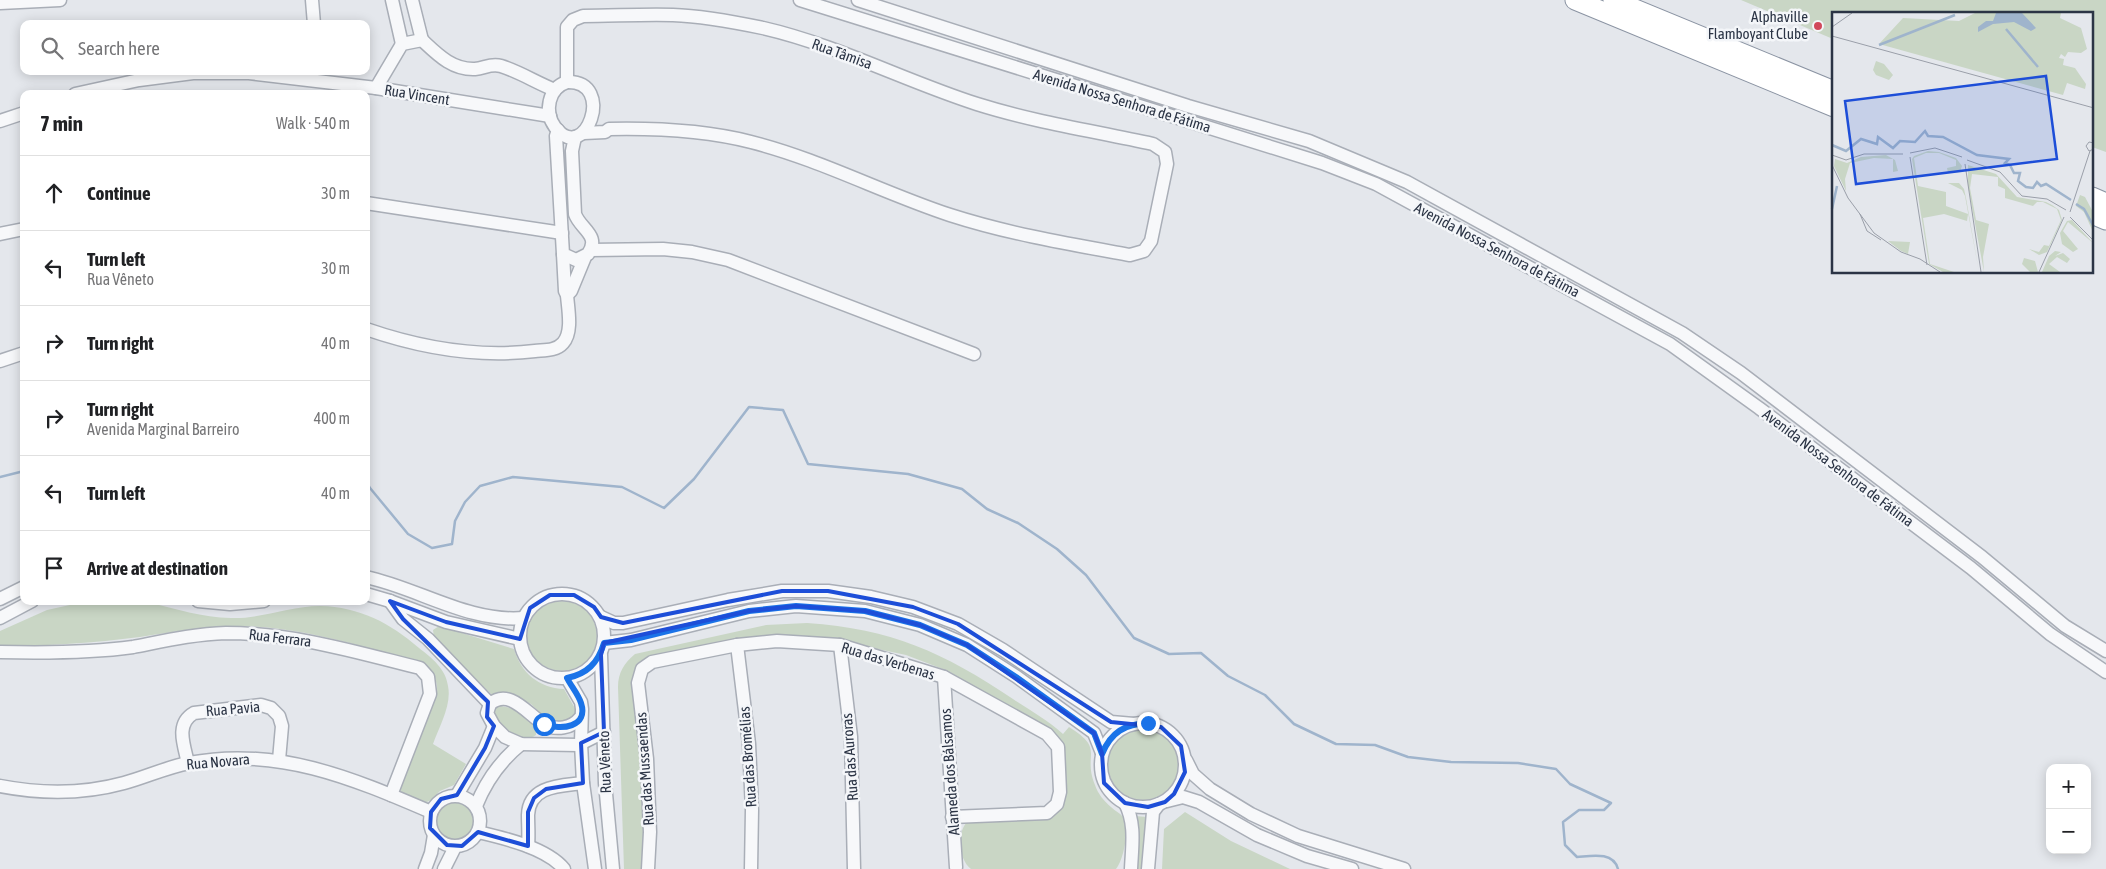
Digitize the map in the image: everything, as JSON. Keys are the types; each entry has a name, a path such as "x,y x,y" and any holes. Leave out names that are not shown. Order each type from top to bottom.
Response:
{"highway":[{"path":"1575,0 1832,106"},
{"path":"1613,0 1832,90"},
{"path":"2094,198 2106,203"},
{"path":"2094,215 2106,220"}],"street":[{"path":"0,3 60,0"},
{"path":"312,0 314,20"},
{"name":"Avenida Nossa Senhora de Fátima","path":"800,0 1322,163 1376,184 1670,344 1802,440 1971,568 2050,634 2106,672"},
{"name":"Avenida Nossa Senhora de Fátima","path":"858,0 1188,106 1309,141 1407,182 1682,332 1742,373 1982,558 2065,626 2106,651"},
{"path":"376,88 402,44 393,6 413,4 422,40 441,58 455,66 472,69 488,64 501,66 555,90"},
{"name":"Rua Tâmisa","path":"567,82 567,27 573,20 583,16 675,15 703,18 764,28 800,38 841,52 939,91 1019,116 1153,144 1165,152 1167,164 1151,241 1144,252 1130,255 1012,233 970,221 925,206 792,154 752,142 670,129 608,129"},
{"path":"402,44 422,40"},
{"name":"Rua Vincent","path":"93,90 138,80 177,75"},
{"name":"Rua Vincent","path":"296,75 320,76 376,88 550,116"},
{"path":"567,295 571,291 588,254 592,237 588,230 579,222 575,214 572,150 580,135 590,125 593,103 581,85 567,82 555,90 549,104 550,116 558,130 566,136 580,135 605,132 608,129 598,123 593,114"},
{"path":"0,121 20,114"},
{"path":"370,330 415,344 468,352 521,353 555,349 565,341 568,332 567,295 565,291 556,136 558,130"},
{"path":"370,204 562,232"},
{"path":"0,234 20,230"},
{"path":"563,254 576,260 588,254 663,249 692,252 728,260 974,354"},
{"path":"0,361 20,354"},
{"path":"1802,440 1811,428"},
{"path":"370,578 494,617 524,618"},
{"path":"0,600 20,588"},
{"path":"601,617 614,622 624,623 728,600 782,591 828,591 871,597 913,607 958,624 1004,650 1110,722 1148,723 1162,727 1173,735 1181,746 1193,774 1210,789 1251,814 1298,836 1404,869"},
{"path":"370,595 446,622 520,639"},
{"path":"550,595 574,595 585,600 601,617 605,630 602,649 587,671 567,678 553,678 530,664 523,652 520,639 524,618 530,608 539,600 550,595"},
{"path":"390,601 404,619 428,639 490,704"},
{"path":"0,618 24,605"},
{"path":"602,649 749,611 796,606 865,611 920,625 967,645 1016,677 1094,733 1102,754"},
{"name":"Rua Ferrara","path":"0,652 104,649 194,636 244,634 301,639 420,668 428,677 430,694 391,795"},
{"name":"Rua das Verbenas","path":"642,670 652,662 737,645 777,641 840,645 944,677 1047,734 1058,746 1060,792 1057,804 1047,812 952,817"},
{"name":"Rua das Bromélias","path":"737,645 749,744 752,810 751,869"},
{"name":"Rua das Auroras","path":"840,645 851,737 854,869"},
{"name":"Rua Vêneto","path":"602,649 605,783 612,864"},
{"name":"Rua das Mussaendas","path":"642,670 638,682 647,759 650,832 648,869"},
{"name":"Alameda dos Bálsamos","path":"944,677 955,868"},
{"name":"Rua Vêneto","path":"567,678 580,702 583,784 594,866"},
{"path":"580,718 571,726 559,727 544,724 526,708 498,699 490,704 486,713 494,726 505,737 521,744 565,745 581,743 604,732"},
{"name":"Rua Pavia","path":"188,763 182,731 184,723 190,715 261,705 275,712 281,721 279,760"},
{"path":"1134,724 1114,734 1102,754 1100,768 1104,782 1113,795 1125,803 1136,807 1148,807 1183,798 1199,802 1257,835 1307,856 1352,869"},
{"path":"457,796 485,748 494,726"},
{"path":"476,806 484,787 496,768 521,744"},
{"name":"Rua Novara","path":"0,786 51,792 88,790 125,783 188,763 233,759 279,760 324,770 431,812"},
{"path":"1148,869 1153,812 1174,794 1181,784 1186,760"},
{"path":"528,846 528,812 534,798 546,788 583,784"},
{"path":"425,869 431,853 434,835 429,820 431,812 441,799 457,796 464,797 476,806 481,819 478,832 468,843 455,847 447,845 434,835"},
{"path":"1124,869 1131,864 1133,826 1131,815 1125,803"},
{"path":"478,832 528,846 556,861 564,869"},
{"path":"444,869 455,847"},
{"path":"594,866 612,864"}],"highlighted area":[{"path":"782,591 828,591 913,607 958,624 1111,722 1161,727 1181,746 1185,772 1174,794 1165,802 1148,807 1125,803 1104,783 1102,753 1094,733 967,645 920,625 865,611 796,606 749,611 604,643 601,655 604,732 581,743 583,783 546,789 534,798 528,812 528,846 478,832 462,846 447,845 430,828 431,812 441,799 457,795 485,748 494,726 487,717 488,702 403,619 390,601 446,622 520,639 530,608 550,595 574,595 594,607 601,617 623,623"}],"green space":[{"path":"1741,0 2106,0 2106,152 2094,148 2094,12 1832,12 1832,39"},
{"path":"569,601 582,607 591,616 595,622 597,636 595,650 587,661 576,669 555,671 548,669 537,661 529,650 527,629 529,622 537,611 548,603"},
{"path":"70,605 159,605 199,615 220,618 242,618 320,606 348,609 361,613 397,631 433,660 441,669 447,680 449,693 444,716 433,744 466,764 454,785 440,791 425,803 403,795 400,789 401,782 437,693 433,674 427,666 417,661 306,633 284,629 238,626 201,628 140,637 53,645 0,646 0,631 47,610"},
{"path":"807,623 865,631 891,637 916,646 988,682 1063,734 1069,727 1080,735 1087,741 1090,747 1092,774 1098,791 1106,802 1123,817 1125,822 1125,843 1116,869 971,869 964,860 960,847 961,833 967,822 1053,815 1062,804 1049,731 948,671 906,655 840,641 816,638 641,665 645,834 643,869 624,869 618,687 620,673 625,665 635,654 766,625"},
{"path":"439,626 514,649 521,665 532,678 547,686 564,689 577,712 569,725 547,720 531,704 516,697 491,694 434,637 433,630"},
{"path":"499,706 510,708 525,716 536,728 536,735 524,738 511,733 493,713 495,708"},
{"path":"1150,730 1163,736 1172,745 1176,751 1178,765 1176,779 1168,790 1157,798 1136,800 1129,798 1118,790 1110,779 1108,758 1110,751 1118,740 1129,732"},
{"path":"459,801 466,804 472,810 475,821 474,829 466,838 459,841 451,841 444,838 436,829 435,817 438,810 447,802"},
{"path":"1185,812 1231,841 1290,869 1162,869 1164,829"},
{"path":"1135,816 1147,817 1143,869 1134,869"}],"waterway":[{"path":"370,488 408,534 432,548 452,544 455,521 465,502 480,486 513,477 622,487 664,508 694,479 749,407 783,410 808,464 908,474 962,489 987,509 1018,523 1057,549 1086,575 1134,638 1169,654 1201,653 1228,676 1265,695 1294,724 1336,744 1375,745 1408,757 1451,762 1518,763 1556,769 1570,784 1611,803 1604,810 1579,810 1563,822 1565,845 1577,857 1607,857 1615,863 1618,869"},
{"path":"0,477 20,472"}],"place":[{"name":"Alphaville Flamboyant Clube","path":"1818,26"}],"route":[{"path":"544,724 559,727 575,725 580,718 582,709 567,678 577,676 595,664 601,655 604,643 631,640 749,611 796,606 865,611 920,625 967,645 1016,677 1094,733 1102,754 1114,734 1134,724 1148,723"}]}
